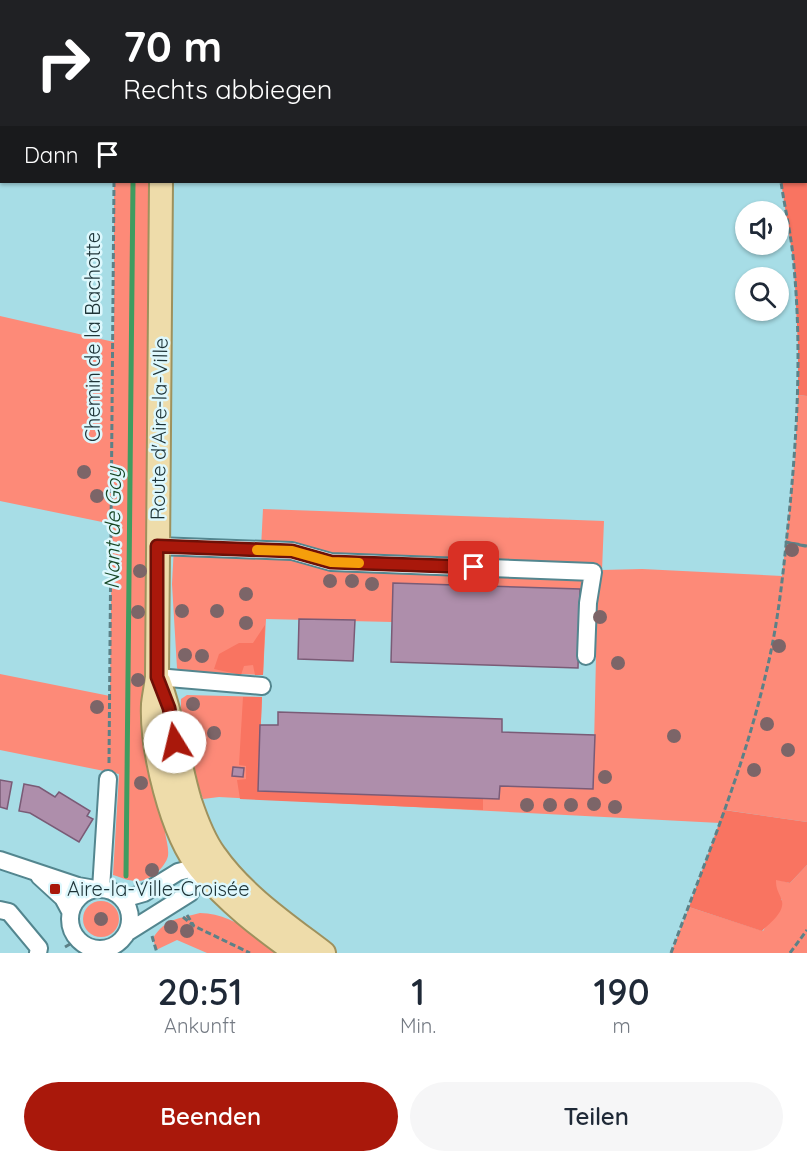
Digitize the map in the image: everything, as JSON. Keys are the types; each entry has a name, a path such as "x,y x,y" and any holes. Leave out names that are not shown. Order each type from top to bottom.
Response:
{"main road":[{"name":"Route d'Aire-la-Ville","path":"161,183 157,677 153,705 154,730 162,776 178,830 206,861 246,915 296,953"},
{"name":"Route d'Aire-la-Ville","path":"206,861 235,878 267,909 324,953"}],"street":[{"path":"157,546 292,551 331,562 593,572 588,603 586,656"},
{"path":"157,677 262,686"},
{"path":"98,889 108,779"},
{"path":"0,860 78,886 109,890 123,899 129,912 120,943"},
{"path":"123,899 144,893 178,872 206,861"},
{"path":"31,870 65,900 70,911 75,947 104,949 120,943 190,893 206,861"},
{"path":"70,911 79,896 98,889"},
{"path":"0,910 9,912 39,948 38,953"}],"path":[{"name":"Chemin de la Bachotte","path":"108,779 114,183"},
{"path":"672,953 720,823 755,715 775,630 795,456 798,346 794,265 781,183"},
{"path":"786,542 806,546"},
{"path":"194,926 250,953"},
{"path":"790,953 807,930"}],"shaded area":[{"path":"114,183 149,183 146,688 168,831 165,832 168,856 164,865 156,873 141,881 127,880 113,875 119,774 0,750 0,674 110,696 112,524 0,501 0,316 114,342"},
{"path":"781,183 807,183 807,396 798,395 794,265 789,233 789,201 784,201"},
{"path":"798,395 807,396 807,822 725,810 720,823 219,797 203,799 182,725 181,699 187,695 262,697 258,791 499,799 500,786 593,789 596,657 578,655 580,589 392,622 266,619 263,675 179,671 172,584 174,546 261,548 263,509 604,521 602,570 642,569 782,576 795,456"},
{"path":"265,625 263,675 255,675 253,665 244,666 241,675 214,669 219,654 239,643 253,643"},
{"path":"243,697 262,697 258,791 483,798 483,810 240,799 237,780 246,779 246,766 239,765"},
{"path":"724,810 807,822 807,865 790,883 776,880 782,908 762,931 689,907"},
{"path":"807,865 807,953 671,953 689,907 763,931 782,900 776,891 776,879 790,883"},
{"path":"101,901 114,906 119,919 114,932 101,937 88,932 83,919 88,906"},
{"path":"200,913 233,921 282,953 207,953 177,940 156,950 153,938 163,926 173,920"}],"building":[{"path":"393,583 580,589 578,668 391,662"},
{"path":"299,619 355,620 353,661 298,659"},
{"path":"278,712 502,719 502,732 595,735 593,789 500,786 499,799 258,791 260,725 278,725"},
{"path":"233,767 244,768 243,777 232,776"},
{"path":"0,780 12,782 7,809 0,807"},
{"path":"24,784 39,787 55,797 59,792 90,811 87,816 93,819 79,842 30,813 19,811"}],"waterway":[{"name":"Nant de Goy","path":"126,876 133,183"}],"slow traffic":[{"path":"257,550 292,551 331,562 359,563"}],"place":[{"name":"Aire-la-Ville-Croisée","path":"55,889"}],"route":[{"path":"175,742 169,708 157,677 157,546 292,551 331,562 474,567"}]}
